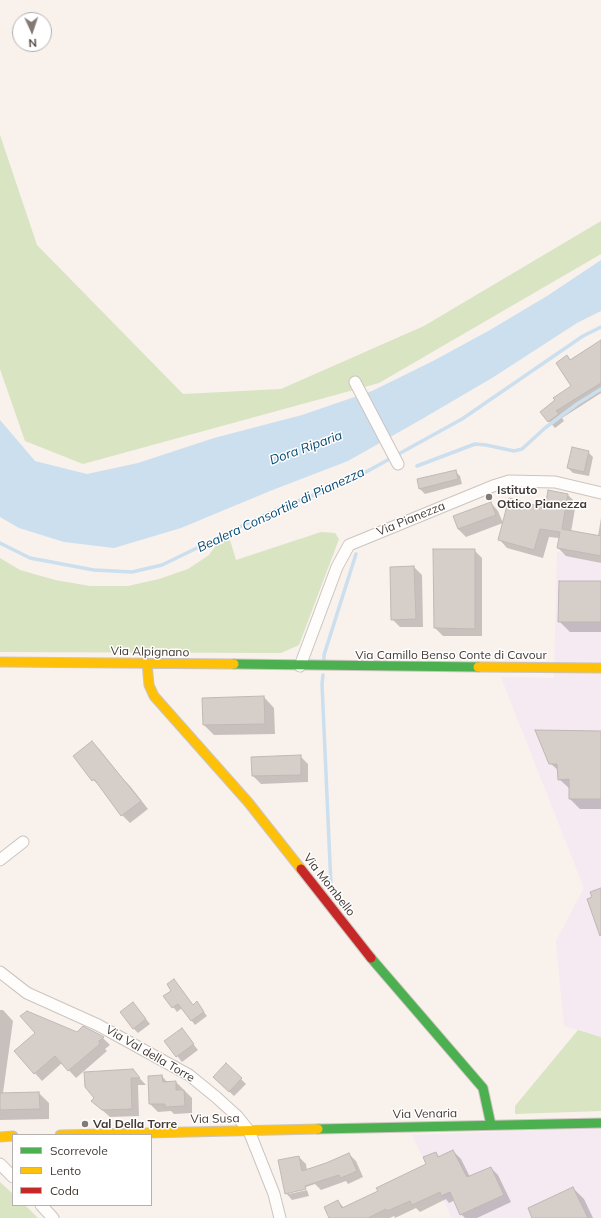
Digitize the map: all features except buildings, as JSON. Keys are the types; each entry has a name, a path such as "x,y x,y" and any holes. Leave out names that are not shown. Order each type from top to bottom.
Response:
{"street":[{"path":"355,382 398,464"},
{"name":"Via Pianezza","path":"300,666 337,567 349,545 493,486 509,481 555,482 601,493"},
{"name":"Via Alpignano","path":"0,662 300,666"},
{"name":"Via Mombello","path":"147,663 149,685 154,696 248,802 379,968 483,1088 491,1124"},
{"name":"Via Camillo Benso Conte di Cavour","path":"300,666 601,668"},
{"path":"0,860 23,842"},
{"name":"Via Val della Torre","path":"0,972 27,993 98,1025 189,1075 216,1096 250,1130 274,1194 280,1218"},
{"name":"Via Venaria","path":"250,1130 601,1123"},
{"name":"Via Susa","path":"98,1134 250,1130"},
{"path":"0,1136 12,1136"},
{"path":"0,1164 12,1176"},
{"path":"42,1206 53,1218"}],"shaded area":[{"path":"557,552 601,564 601,1037 564,1026 556,941 584,888 501,677 554,678"},
{"path":"601,1128 601,1218 452,1218 412,1135"}],"green space":[{"path":"0,135 37,245 183,394 281,389 424,326 601,221 601,254 379,383 83,464 25,441 0,369"},
{"path":"227,530 236,560 321,532 335,533 339,539 299,645 281,653 0,652 0,558 20,570 55,580 90,586 128,586 159,579 188,569 209,555"},
{"path":"578,1030 601,1037 601,1111 515,1114 515,1106"},
{"path":"0,1182 12,1193 12,1206 26,1206 38,1218 0,1218"}],"water":[{"name":"Dora Riparia","path":"601,260 601,311 577,323 492,378 348,461 270,491 181,528 114,548 64,542 19,528 0,517 0,420 35,461 87,474 138,463 214,438 302,415 372,391 433,361 490,330 547,296"}],"waterway":[{"name":"Bealera Consortile di Pianezza","path":"0,543 30,558 94,570 132,572 162,565 277,509 346,483 462,419 583,336 601,327"},
{"path":"417,466 475,444 514,451 522,449 545,428 577,404 601,389"},
{"path":"324,661 324,655 356,554"},
{"path":"323,675 322,684 331,886"}],"traffic: fast":[{"path":"234,664 478,667"},
{"path":"371,958 483,1088 491,1125"},
{"path":"318,1129 601,1123"}],"traffic: slow":[{"path":"0,662 234,664"},
{"path":"147,663 149,685 154,696 248,802 301,869"},
{"path":"478,667 601,668"},
{"path":"103,1134 318,1129"},
{"path":"0,1137 12,1136"}],"traffic: jam":[{"path":"301,869 371,958"}],"place":[{"name":"Istituto Ottico Pianezza","path":"489,497"},
{"name":"Val Della Torre","path":"85,1124"}]}
